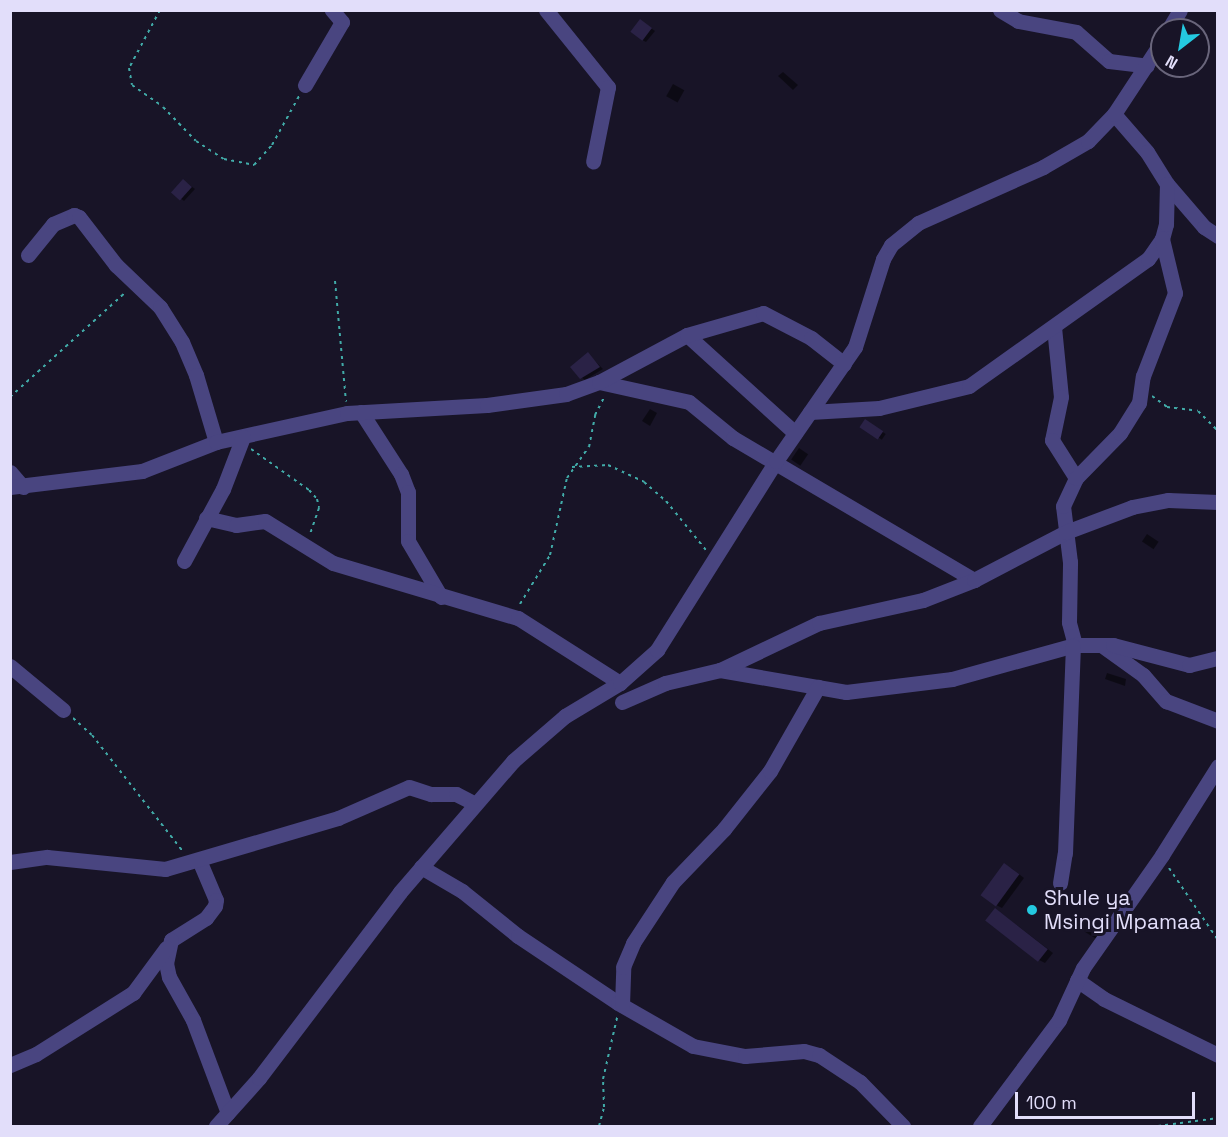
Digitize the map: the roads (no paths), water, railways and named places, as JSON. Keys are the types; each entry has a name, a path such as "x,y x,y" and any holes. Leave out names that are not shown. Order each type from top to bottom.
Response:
{"street":[{"path":"305,86 342,22 332,10"},
{"path":"546,10 608,87 593,162"},
{"path":"999,10 1018,21 1076,32 1109,61 1147,66"},
{"path":"216,1126 474,803 513,761 565,716 620,683 657,650 776,461 844,364 865,324 883,259 902,233 958,203 1043,167 1088,141 1114,114 1150,61"},
{"path":"1114,114 1147,152 1167,184 1204,227 1218,236"},
{"path":"1060,883 1065,853 1074,646 1069,622 1070,562 1063,506 1076,478 1129,422 1176,293 1162,239 1167,184"},
{"path":"28,255 53,224 74,215 116,265 160,307 182,342 196,375 216,442"},
{"path":"810,412 879,408 958,391 1133,271 1162,239"},
{"path":"10,472 17,487 142,471 216,442 242,440 354,412 487,405 554,396 604,384 687,335 763,313 811,338 844,364"},
{"path":"1054,327 1061,397 1052,440 1076,478"},
{"path":"687,335 795,433"},
{"path":"604,384 689,402 733,438 776,461 974,580"},
{"path":"354,412 401,474 408,492 408,541 441,597"},
{"path":"184,561 242,440"},
{"path":"622,702 665,683 720,670 819,623 906,606 974,580 1066,532 1150,502 1216,501"},
{"path":"206,518 236,525 265,521 290,533 308,549 345,567 518,618 620,683"},
{"path":"720,670 846,692 952,679 1074,646 1100,643 1189,665 1218,658"},
{"path":"1100,643 1143,675 1166,700 1218,721"},
{"path":"10,666 63,710"},
{"path":"620,1004 623,967 633,943 673,882 724,829 770,771 818,687"},
{"path":"981,1126 1059,1020 1077,980 1162,855 1218,766"},
{"path":"10,862 47,857 165,869 243,844 338,818 409,788 431,794 456,794 474,803"},
{"path":"10,1065 36,1054 133,993 178,933 206,918 215,906 216,900 194,861"},
{"path":"421,867 462,891 518,936 620,1004 700,1048 746,1056 804,1051 819,1055 860,1082 903,1126"},
{"path":"166,948 169,977 193,1020 228,1113"},
{"path":"1077,980 1104,999 1218,1055"}],"place":[{"name":"Shule ya Msingi Mpamaa","path":"1032,910"}]}
